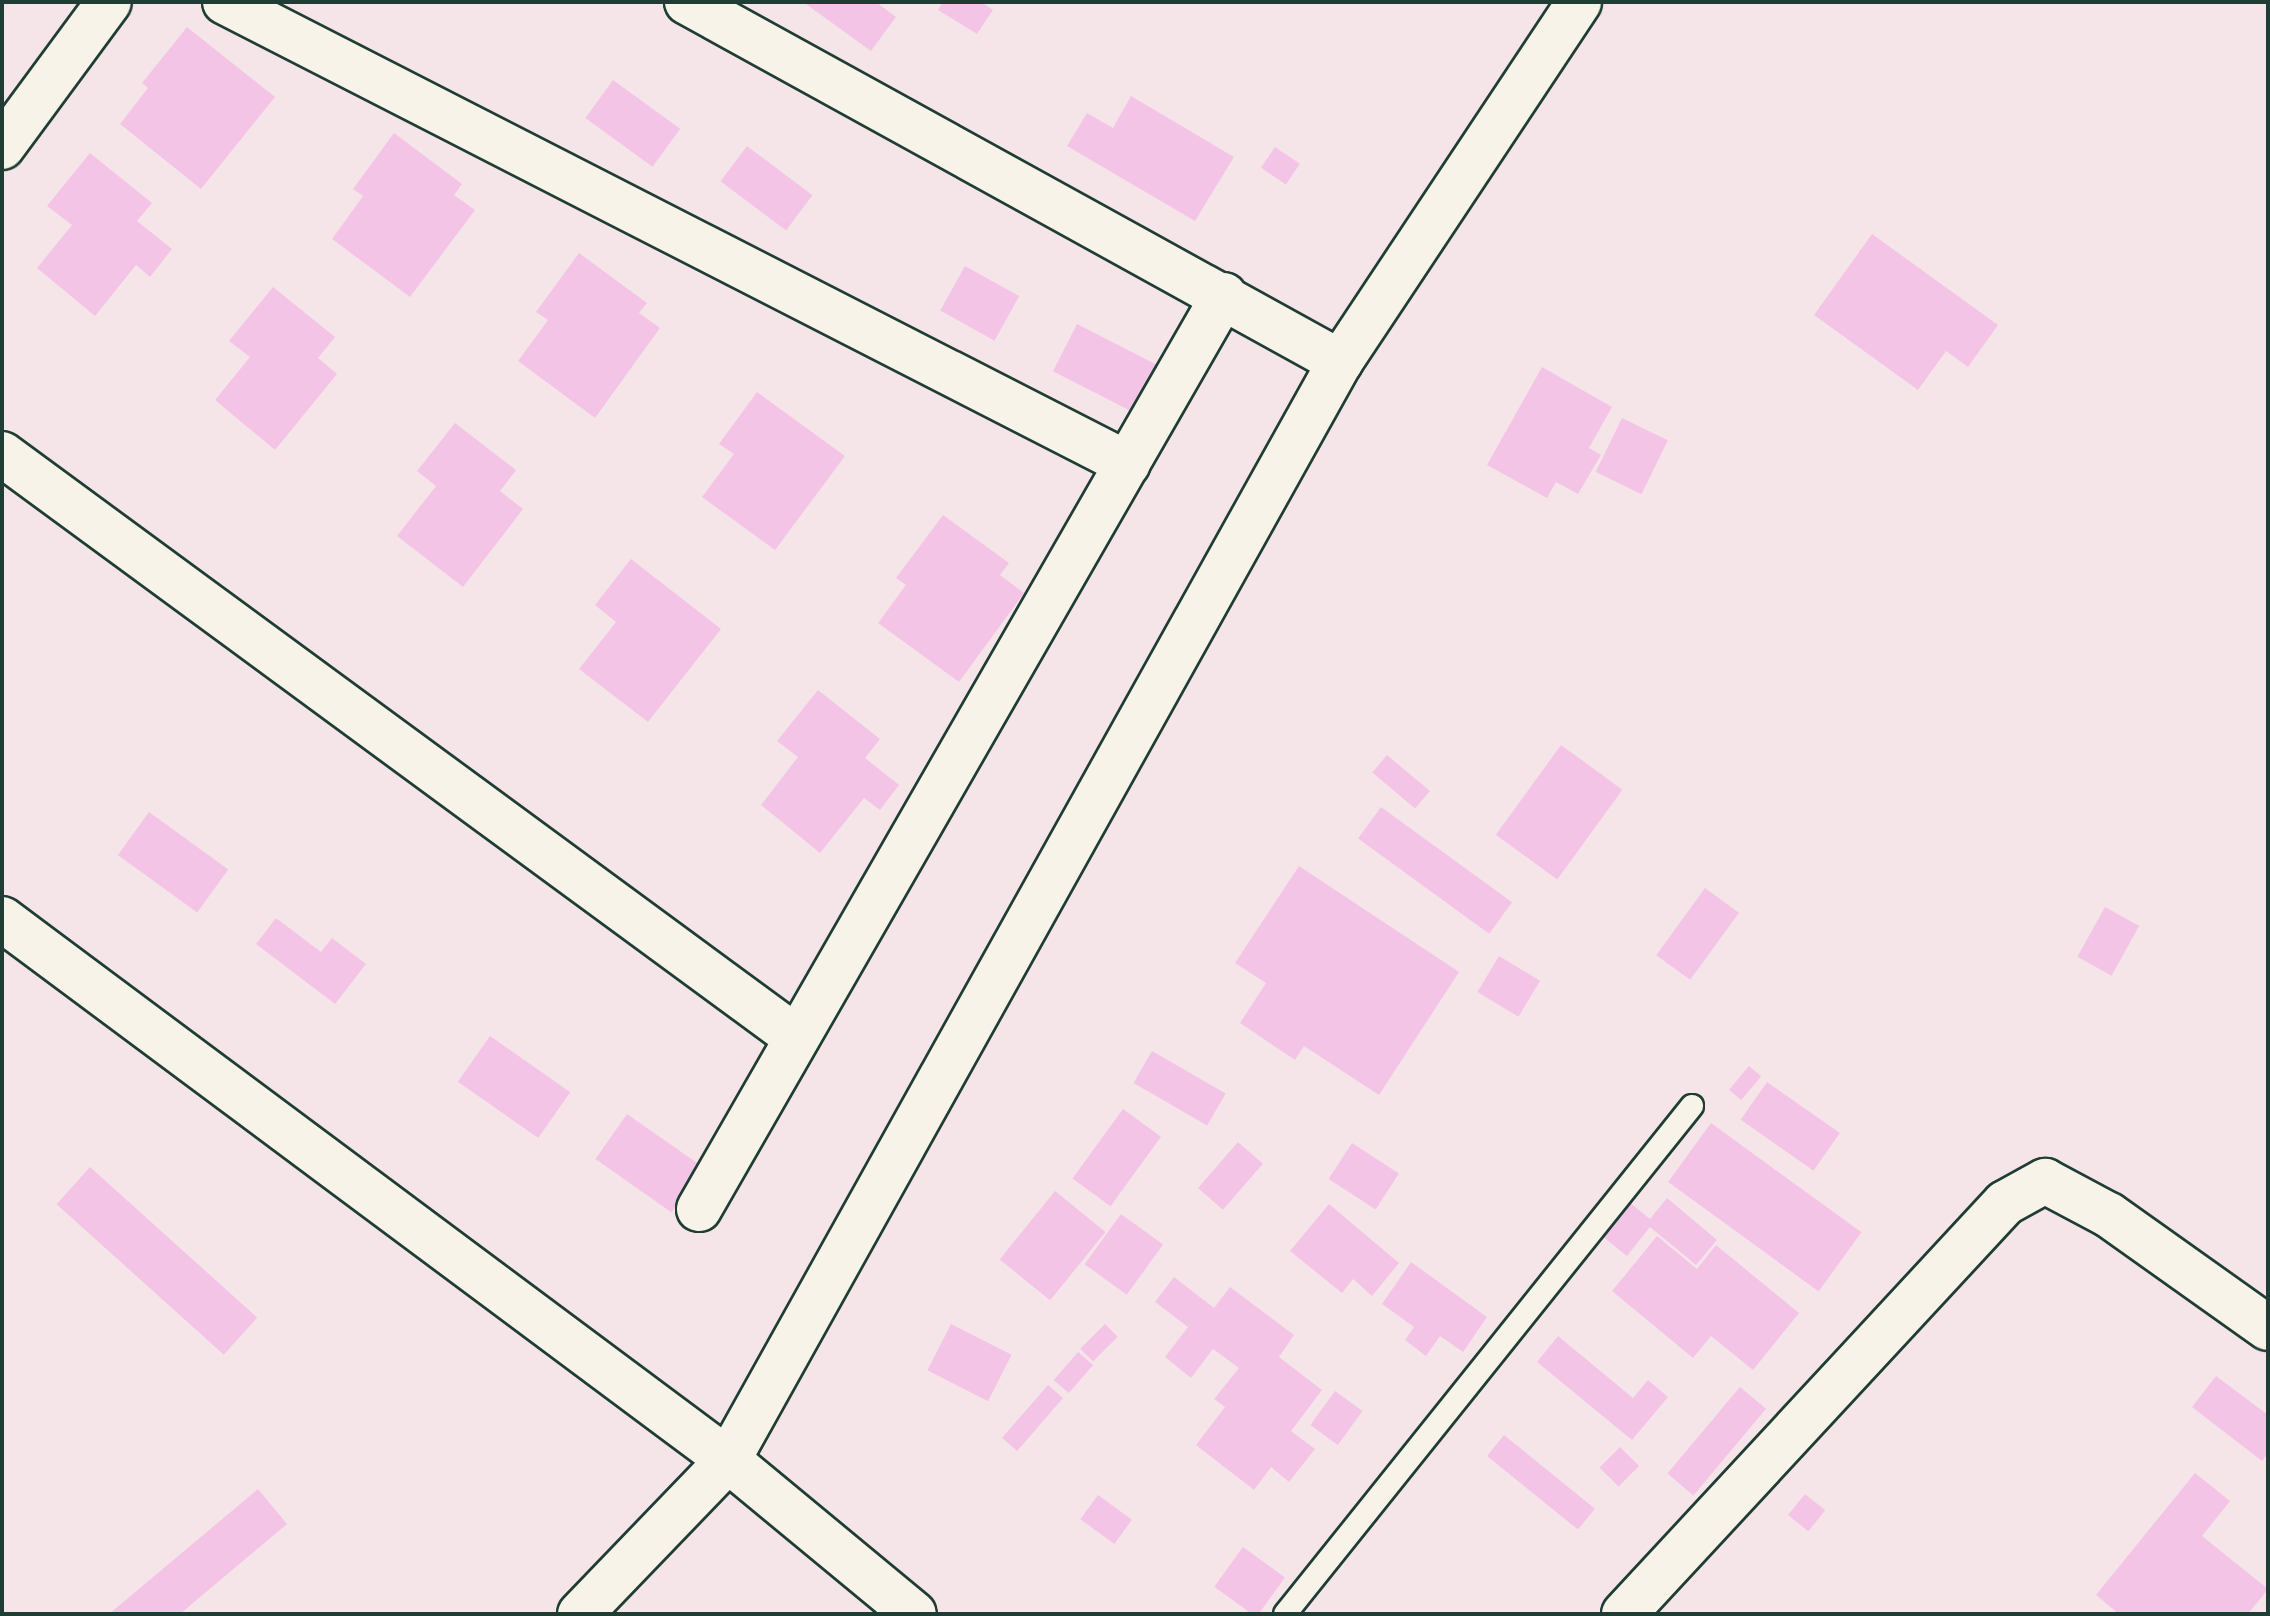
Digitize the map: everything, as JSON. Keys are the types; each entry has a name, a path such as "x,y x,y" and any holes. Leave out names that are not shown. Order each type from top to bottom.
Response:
{"street":[{"path":"2,147 109,2"},
{"path":"225,2 1128,464"},
{"path":"687,2 1224,295 1340,362"},
{"path":"580,1614 728,1460 1340,362 1579,2"},
{"path":"699,1209 1224,295"},
{"path":"2,454 797,1038"},
{"path":"2,919 728,1460 914,1614"},
{"path":"1624,1614 2005,1203 2045,1181 2109,1215 2268,1328"}],"lane":[{"path":"1285,1614 1692,1106"}],"building":[{"path":"803,2 876,2 896,17 871,51"},
{"path":"943,2 981,2 993,10 977,34 938,10"},
{"path":"187,27 275,97 201,189 120,124 148,88 142,83"},
{"path":"613,80 680,129 653,167 585,118"},
{"path":"1131,96 1234,157 1195,221 1067,146 1087,113 1113,128"},
{"path":"394,133 462,184 454,195 475,210 410,297 332,239 363,196 353,189"},
{"path":"747,146 812,195 786,230 721,181"},
{"path":"1275,147 1300,164 1286,185 1261,168"},
{"path":"90,153 152,203 137,221 172,249 150,277 136,265 95,316 37,268 72,225 47,206"},
{"path":"1872,234 1998,325 1968,367 1946,351 1918,390 1814,315"},
{"path":"579,253 647,303 639,313 660,328 595,418 518,361 548,320 536,312"},
{"path":"965,266 1019,296 995,341 940,311"},
{"path":"273,287 335,337 318,358 337,374 275,450 215,400 250,357 229,341"},
{"path":"1077,324 1156,364 1132,412 1053,371"},
{"path":"1542,367 1612,407 1589,448 1601,455 1578,494 1556,482 1547,498 1487,465"},
{"path":"757,392 845,456 775,550 702,497 734,454 719,444"},
{"path":"1622,418 1668,440 1642,494 1596,472"},
{"path":"455,423 516,470 500,491 523,509 463,587 397,536 436,486 417,471"},
{"path":"943,515 1009,563 1000,575 1024,593 959,682 878,623 906,585 896,578"},
{"path":"631,559 721,629 648,722 579,669 616,622 595,605"},
{"path":"818,690 880,739 865,758 899,785 880,810 864,798 820,853 761,805 798,757 777,741"},
{"path":"1561,745 1622,790 1557,879 1496,835"},
{"path":"1387,755 1430,791 1415,809 1372,773"},
{"path":"1381,807 1512,902 1489,934 1358,839"},
{"path":"149,812 228,870 197,912 118,855"},
{"path":"1299,866 1459,972 1379,1095 1304,1046 1295,1060 1240,1023 1266,983 1235,963"},
{"path":"1705,888 1739,913 1690,980 1656,955"},
{"path":"2105,907 2139,926 2111,976 2077,957"},
{"path":"276,918 321,952 332,938 366,964 335,1004 256,944"},
{"path":"1499,956 1540,981 1519,1017 1477,992"},
{"path":"490,1036 570,1092 538,1138 458,1082"},
{"path":"1152,1051 1226,1094 1207,1126 1134,1083"},
{"path":"1749,1066 1761,1076 1741,1100 1729,1090"},
{"path":"1767,1082 1840,1133 1814,1171 1741,1120"},
{"path":"1123,1109 1161,1137 1110,1206 1072,1179"},
{"path":"627,1114 703,1167 672,1212 595,1159"},
{"path":"1711,1123 1861,1232 1819,1291 1668,1182"},
{"path":"1238,1142 1263,1164 1223,1210 1198,1188"},
{"path":"1352,1143 1399,1173 1376,1210 1329,1179"},
{"path":"90,1167 257,1318 224,1355 57,1204"},
{"path":"1055,1191 1106,1232 1050,1300 1000,1259"},
{"path":"1667,1198 1717,1240 1696,1265 1650,1227 1627,1256 1602,1236 1629,1202 1650,1219"},
{"path":"1329,1204 1399,1263 1372,1296 1353,1279 1342,1293 1290,1251"},
{"path":"1121,1214 1163,1245 1127,1295 1085,1264"},
{"path":"1657,1236 1697,1269 1716,1245 1799,1313 1753,1370 1711,1336 1693,1358 1612,1291"},
{"path":"1411,1262 1487,1317 1463,1352 1440,1336 1426,1356 1405,1340 1414,1327 1382,1304"},
{"path":"1174,1277 1214,1308 1230,1287 1294,1335 1279,1357 1322,1390 1291,1431 1315,1449 1289,1482 1271,1467 1254,1490 1196,1445 1225,1407 1214,1399 1239,1368 1213,1349 1191,1378 1165,1357 1188,1327 1155,1302"},
{"path":"951,1324 1012,1355 988,1401 927,1370"},
{"path":"1105,1324 1118,1337 1093,1361 1080,1349"},
{"path":"1558,1336 1633,1398 1648,1380 1668,1397 1632,1440 1537,1362"},
{"path":"1078,1352 1093,1365 1069,1393 1054,1380"},
{"path":"2216,1376 2268,1415 2268,1453 2262,1461 2192,1407"},
{"path":"1048,1385 1063,1398 1017,1451 1002,1438"},
{"path":"1740,1387 1766,1409 1693,1495 1667,1474"},
{"path":"1335,1391 1363,1411 1338,1445 1310,1425"},
{"path":"1504,1435 1595,1509 1578,1530 1487,1456"},
{"path":"1620,1447 1639,1466 1619,1487 1599,1468"},
{"path":"2195,1473 2230,1501 2202,1536 2268,1589 2248,1614 2119,1614 2096,1595"},
{"path":"258,1489 287,1524 180,1614 109,1614"},
{"path":"1805,1494 1825,1510 1808,1531 1788,1515"},
{"path":"1098,1495 1132,1520 1114,1544 1080,1519"},
{"path":"1243,1547 1285,1578 1259,1614 1252,1614 1214,1587"}]}
